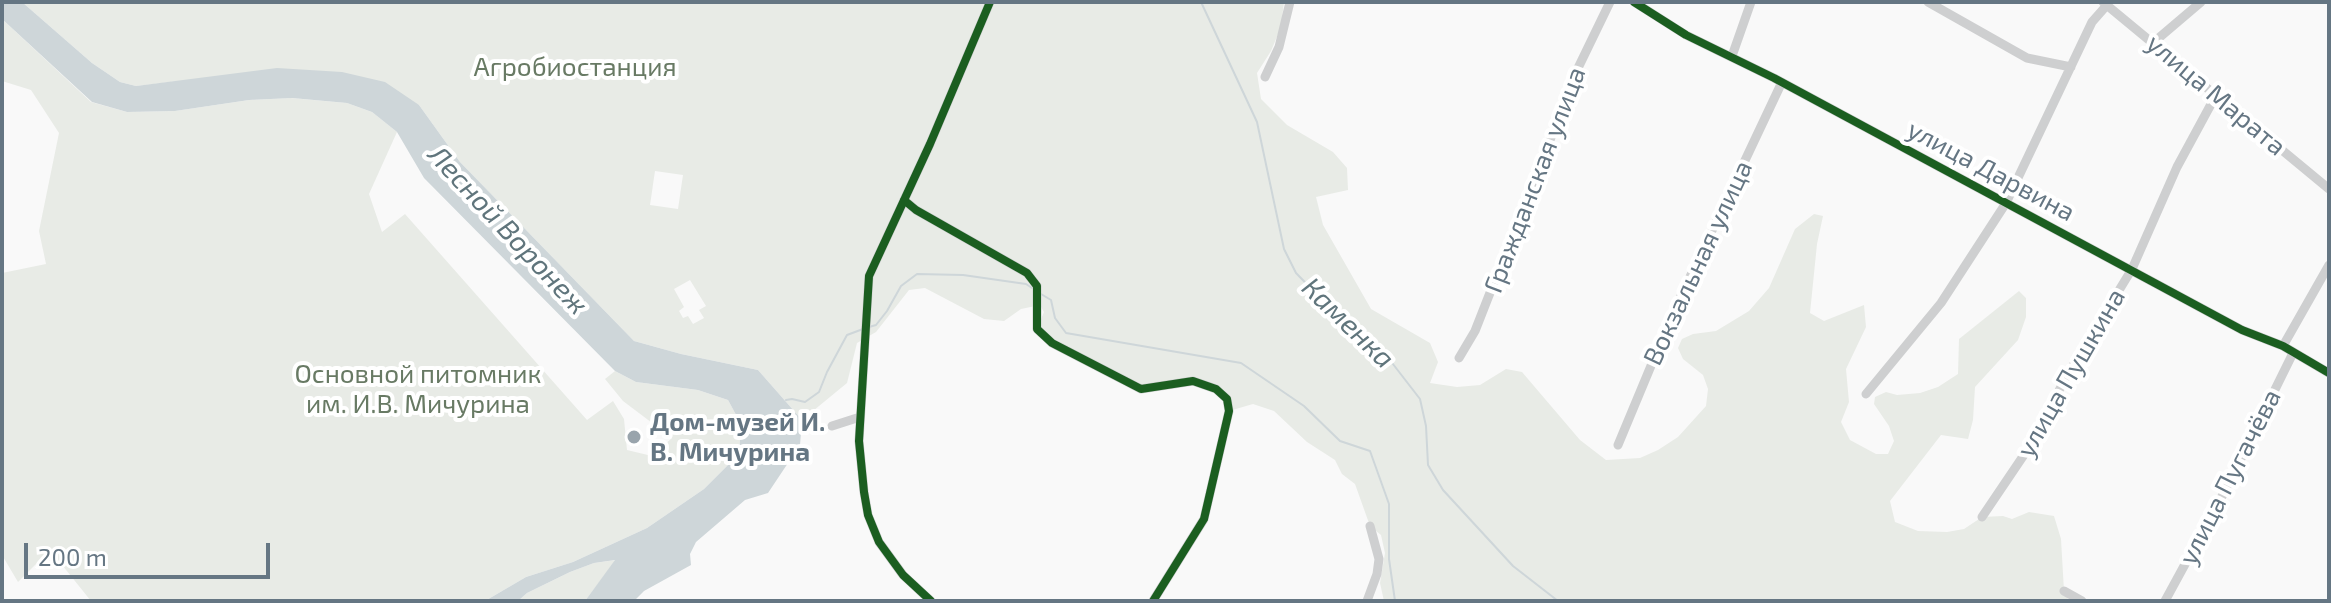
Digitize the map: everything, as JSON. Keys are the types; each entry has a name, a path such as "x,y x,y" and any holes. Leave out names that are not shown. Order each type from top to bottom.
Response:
{"street":[{"path":"931,601 903,575 879,542 864,492 859,441 869,276 990,2"},
{"path":"1265,77 1279,47 1290,2"},
{"name":"Гражданская улица","path":"1459,358 1475,331 1579,66 1610,2"},
{"name":"улица Дарвина","path":"1634,2 1687,36 1782,82 2242,330 2283,346 2329,373"},
{"path":"1732,56 1751,2"},
{"path":"1928,2 2027,58 2071,67"},
{"path":"2154,42 2201,2"},
{"path":"1866,394 1941,303 2006,203 2092,22 2105,4"},
{"name":"улица Марата","path":"2105,4 2329,189"},
{"name":"Вокзальная улица","path":"1618,445 1673,313 1782,82"},
{"name":"улица Пушкина","path":"1982,517 2032,443 2066,377 2132,269 2177,167 2216,95"},
{"path":"904,200 916,210 1027,273 1037,286 1037,329 1052,343 1141,389 1193,381 1216,389 1227,399 1229,411 1204,519 1153,601"},
{"path":"2283,346 2329,265"},
{"name":"улица Пугачёва","path":"2165,601 2226,489 2293,353"},
{"path":"832,426 860,417"},
{"path":"1367,601 1379,559 1370,526"},
{"path":"2064,591 2082,601"}],"green space":[{"name":"Агробиостанция","path":"22,2 1284,2 1281,27 1257,73 1261,99 1287,125 1333,152 1347,168 1348,190 1316,197 1323,225 1371,309 1430,343 1438,362 1430,383 1457,387 1480,385 1506,369 1522,372 1580,440 1606,460 1640,458 1658,450 1678,437 1706,406 1708,389 1703,375 1683,359 1678,348 1682,339 1716,331 1749,311 1769,288 1795,229 1814,214 1823,216 1810,313 1824,321 1864,305 1866,327 1846,369 1849,402 1841,422 1850,440 1876,454 1888,454 1894,441 1889,426 1874,404 1875,397 1886,392 1897,395 1920,393 1938,387 1958,374 1959,339 2019,291 2026,298 2026,317 2018,340 1975,387 1973,420 1968,439 1941,435 1890,501 1895,522 1918,531 1964,529 1982,517 2012,519 2029,512 2054,516 2061,539 2064,591 2069,601 1384,601 1380,583 1385,553 1381,535 1370,526 1355,484 1342,474 1335,460 1307,442 1274,411 1253,404 1229,411 1227,399 1204,383 1141,389 1037,329 1044,312 1040,305 1021,309 1004,321 984,319 925,288 909,290 876,332 857,343 847,383 802,420 758,370 634,341 460,162 419,105 179,81 136,86 120,82 92,63","holes":["655,171 683,175 678,209 650,205","690,280 706,306 699,310 704,318 693,324 688,316 683,318 679,311 684,307 674,289"]},
{"name":"Основной питомник им. И.В. Мичурина","path":"2,19 91,102 127,112 175,111 249,100 291,98 347,103 372,112 397,132 369,194 382,232 405,214 587,420 613,401 624,419 627,450 652,456 672,438 623,401 605,379 615,371 636,382 698,390 728,400 741,424 739,454 704,489 647,528 573,562 526,577 485,601 91,601 50,550 18,582 2,555 2,273 46,264 39,231 59,133 31,90 2,81"},
{"path":"616,560 585,601 518,601 527,593 570,572 594,563"}],"water":[{"name":"Лесной Воронеж","path":"2,2 22,2 92,63 120,82 136,86 277,68 342,72 385,82 419,105 460,162 634,341 758,370 802,420 800,445 768,493 745,500 696,542 690,554 691,565 644,591 634,601 585,601 615,560 594,563 570,572 527,593 518,601 485,601 526,577 573,562 647,528 704,489 739,454 741,424 728,400 698,390 636,382 615,371 424,178 397,132 372,112 347,103 292,98 249,100 175,111 127,112 92,102 2,19"}],"waterway":[{"name":"Каменка","path":"1201,2 1257,122 1284,249 1296,273 1329,307 1353,321 1379,346 1420,399 1426,426 1428,465 1443,490 1513,566 1558,601"},
{"path":"869,327 876,325 901,286 917,274 963,275 1026,284 1032,288"},
{"path":"1041,294 1051,300 1055,318 1066,333 1241,363 1304,406 1340,441 1370,451 1389,504 1389,559 1395,601"},
{"path":"786,400 805,402 819,392 847,335 863,329"}],"cycle path":[{"path":"931,601 903,575 879,542 868,515 859,441 869,276 930,144 990,2"},
{"path":"1634,2 1686,35 1774,78 2242,330 2283,346 2329,373"},
{"path":"904,200 916,210 1027,273 1037,286 1037,329 1052,343 1141,389 1193,381 1216,389 1227,399 1229,411 1204,519 1153,601"}],"place":[{"name":"Дом-музей И. В. Мичурина","path":"634,437"}]}
